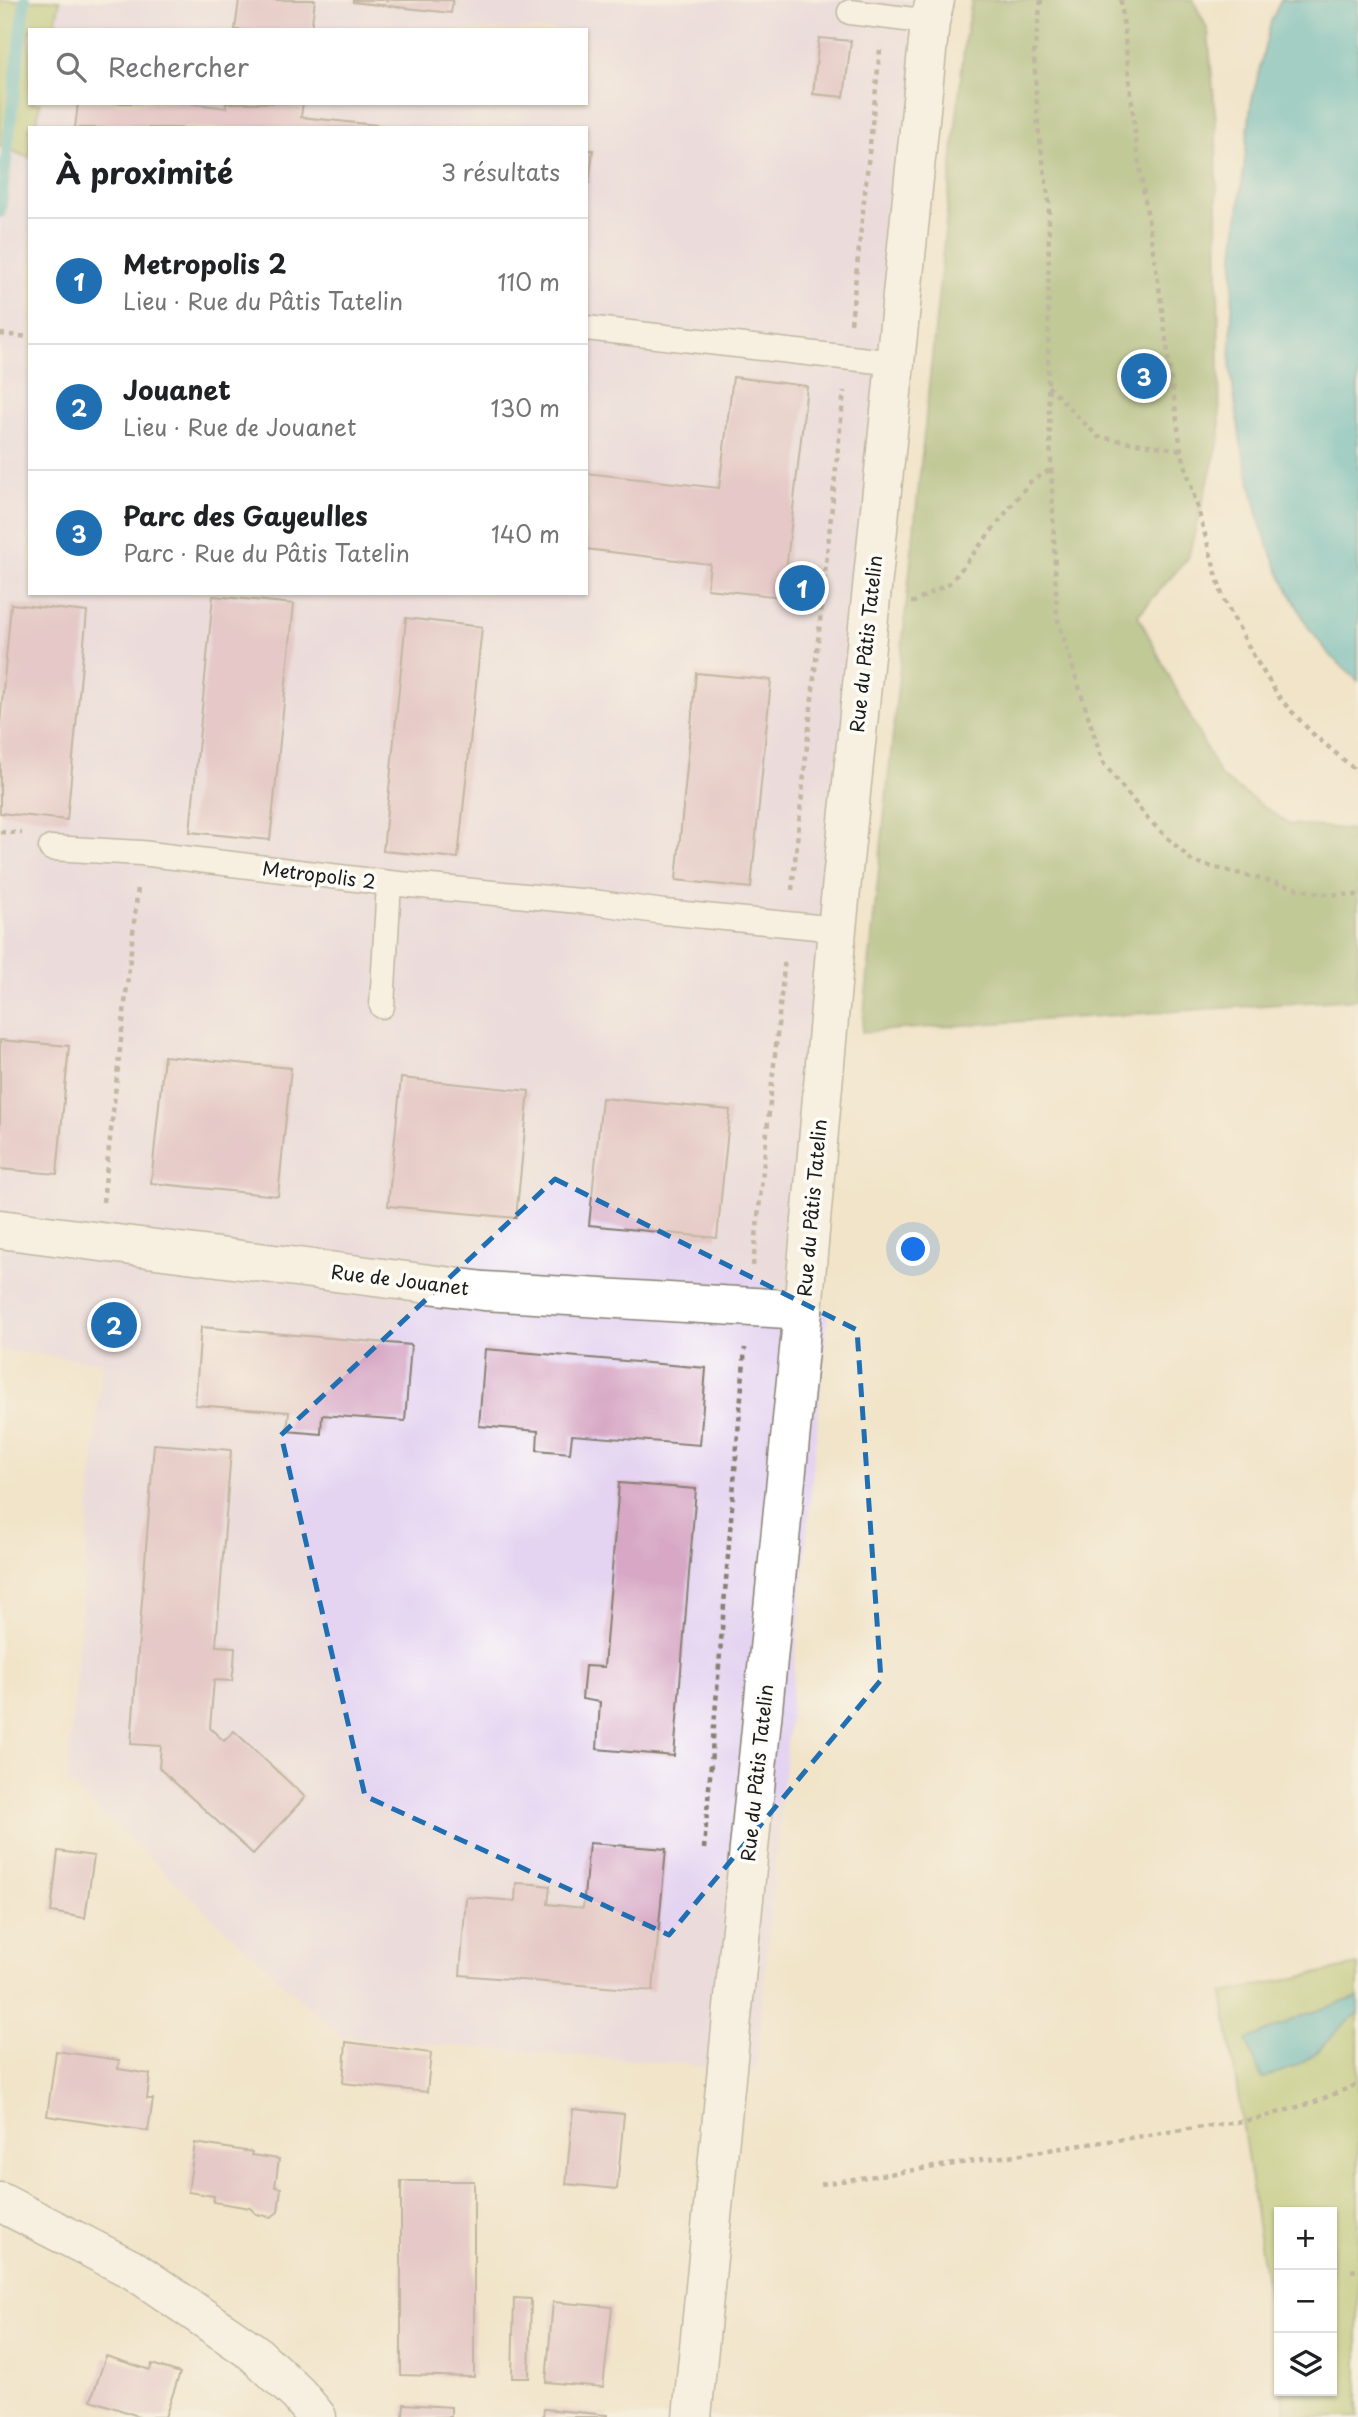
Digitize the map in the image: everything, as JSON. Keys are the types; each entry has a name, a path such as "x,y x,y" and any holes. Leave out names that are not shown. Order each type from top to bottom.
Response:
{"street":[{"name":"Rue du Pâtis Tatelin","path":"692,2417 803,1310 837,929 932,11"},
{"name":"Rue de Jouanet","path":"0,1229 484,1291 803,1310"},
{"path":"0,2202 135,2271 253,2352 298,2394 317,2417"}],"lane":[{"path":"850,12 883,16 932,11"},
{"path":"588,328 895,363"},
{"name":"Metropolis 2","path":"51,848 141,853 389,884 600,903 837,929"},
{"path":"382,1006 389,884"}],"path":[{"path":"1041,0 1034,54 1038,127 1049,202 1048,387 1056,617 1103,764 1149,820 1193,862 1320,894 1358,895"},
{"path":"1121,0 1137,151 1181,450 1223,598 1281,700 1313,734 1358,772"},
{"path":"703,1859 749,1307 883,16"},
{"path":"0,334 28,337"},
{"path":"1048,387 1098,438 1181,450"},
{"path":"823,592 914,602 951,582 1030,482 1051,469"},
{"path":"99,1241 141,853"},
{"path":"821,2184 1256,2119 1315,2102 1358,2084"},
{"path":"1351,2271 1358,2270"}],"highlighted area":[{"path":"555,1179 857,1330 881,1680 669,1935 365,1796 281,1435"}],"shaded area":[{"path":"0,0 935,0 803,1310 828,1313 756,2070 341,2037 67,1781 102,1362 0,1350"}],"green space":[{"path":"0,0 60,0 54,28 28,28 28,105 40,105 36,126 28,126 28,157 0,146"},
{"path":"972,0 1193,0 1208,30 1216,122 1220,437 1188,558 1138,615 1221,777 1289,824 1358,830 1358,999 862,1032 965,38"},
{"path":"1358,1965 1358,2417 1286,2417 1283,2396 1337,2396 1337,2207 1274,2207 1274,2338 1223,1993"}],"water":[{"path":"1281,0 1358,0 1358,681 1330,655 1308,627 1280,574 1262,530 1241,445 1230,365 1234,254 1251,104 1271,21"},
{"path":"1358,1997 1358,2014 1315,2054 1297,2065 1262,2079 1246,2040 1304,2015"}],"building":[{"path":"239,0 315,0 311,28 235,28"},
{"path":"353,0 453,0 451,13"},
{"path":"819,38 851,41 844,97 813,94"},
{"path":"78,105 204,105 226,108 226,105 303,105 301,117 384,126 75,126"},
{"path":"588,150 593,150 589,183"},
{"path":"733,377 807,386 783,597 707,589 710,564 588,549 588,473 719,488"},
{"path":"796,567 811,568 807,609 792,608"},
{"path":"213,596 294,604 270,840 190,832"},
{"path":"11,604 87,612 67,820 0,813 0,724"},
{"path":"406,618 482,627 458,858 383,851"},
{"path":"696,673 771,680 751,888 676,880"},
{"path":"0,1040 69,1046 57,1174 0,1169"},
{"path":"164,1056 291,1068 278,1196 151,1183"},
{"path":"401,1078 529,1091 516,1218 388,1206"},
{"path":"602,1098 730,1110 717,1238 589,1225"},
{"path":"96,1315 134,1320 132,1336 94,1330"},
{"path":"201,1327 411,1345 405,1421 322,1415 321,1434 287,1431 289,1412 195,1405"},
{"path":"485,1349 706,1368 700,1445 572,1435 570,1453 537,1450 538,1431 479,1426"},
{"path":"154,1444 231,1450 216,1646 235,1647 234,1665 232,1681 214,1680 210,1728 224,1741 234,1731 305,1797 253,1854 159,1768 161,1746 131,1744"},
{"path":"619,1483 696,1489 674,1756 597,1749 600,1702 582,1699 585,1666 604,1667"},
{"path":"589,1843 666,1849 653,1991 460,1975 466,1897 515,1901 516,1883 534,1884 550,1886 548,1904 583,1908"},
{"path":"58,1851 94,1856 85,1918 51,1912"},
{"path":"346,2042 431,2053 427,2092 343,2083"},
{"path":"56,2051 119,2060 118,2069 150,2074 147,2099 153,2099 148,2131 47,2116"},
{"path":"573,2109 624,2114 617,2189 566,2184"},
{"path":"195,2143 279,2159 275,2187 281,2188 278,2212 271,2217 256,2214 250,2208 213,2202 214,2196 188,2192"},
{"path":"401,2181 474,2181 474,2377 401,2375"},
{"path":"514,2298 531,2299 529,2378 512,2378"},
{"path":"553,2302 612,2307 603,2387 546,2382"},
{"path":"106,2356 150,2370 152,2364 180,2373 165,2417 141,2417 91,2400"},
{"path":"404,2404 451,2407 451,2417 403,2417"},
{"path":"544,2409 607,2415 607,2417 543,2417"}],"waterway":[{"path":"0,212 25,0"}],"place":[{"name":"Parc des Gayeulles","path":"1144,376"},
{"name":"Metropolis 2","path":"802,588"},
{"name":"Jouanet","path":"114,1325"}]}
